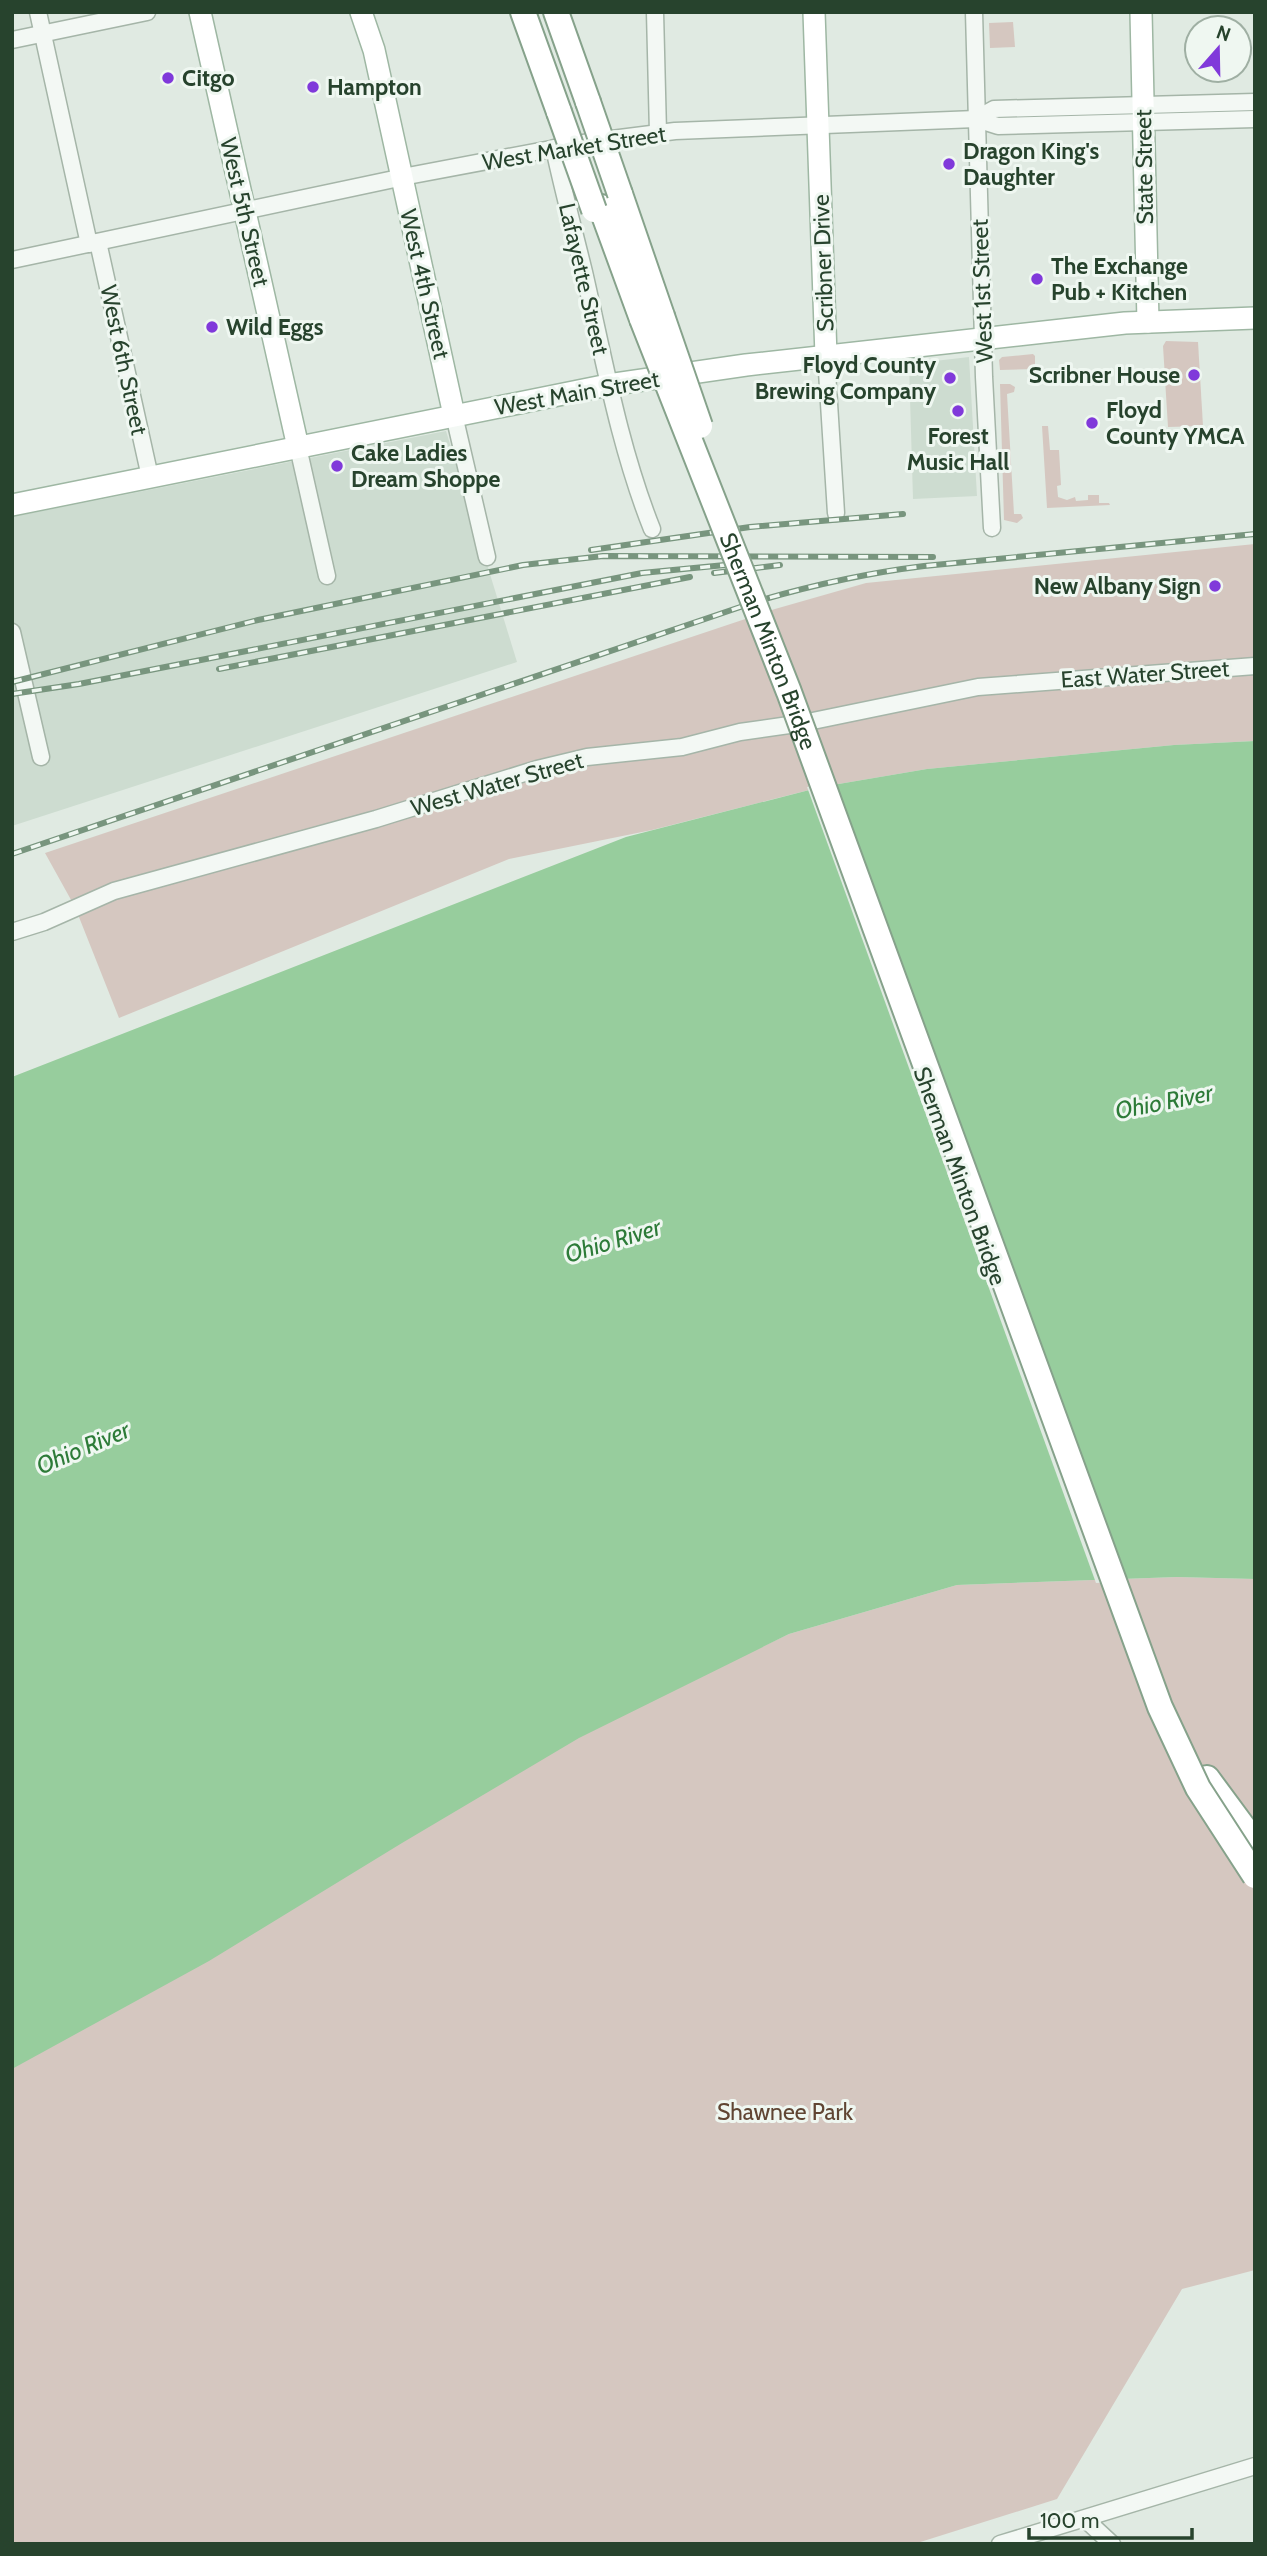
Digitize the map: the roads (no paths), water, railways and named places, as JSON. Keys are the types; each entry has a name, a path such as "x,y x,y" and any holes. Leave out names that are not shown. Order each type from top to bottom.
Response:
{"highway":[{"path":"523,12 571,108"},
{"path":"530,12 571,108 646,319 789,692 1160,1707 1198,1788 1255,1876"},
{"path":"556,12 571,108"},
{"path":"646,319 696,444"},
{"name":"Sherman Minton Bridge","path":"696,444 1116,1602 1146,1672 1178,1732 1222,1801 1255,1843"},
{"name":"Sherman Minton Bridge","path":"696,444 1088,1530 1156,1710 1195,1793 1229,1851 1255,1887"}],"main road":[{"name":"West 5th Street","path":"200,12 298,447"},
{"name":"West 4th Street","path":"361,12 369,30 454,415"},
{"name":"Scribner Drive","path":"814,12 826,356"},
{"name":"State Street","path":"1140,322 1143,113 1141,12"},
{"name":"West Main Street","path":"12,505 607,385 746,365 1140,322 1255,318"}],"street":[{"name":"West 6th Street","path":"38,12 150,477"},
{"path":"12,40 147,12"},
{"path":"654,12 659,133"},
{"name":"West 1st Street","path":"974,12 992,528"},
{"path":"1143,113 1255,102"},
{"path":"1143,113 1255,119"},
{"name":"West Market Street","path":"12,260 554,148 659,133 976,119 998,127 1143,113"},
{"name":"Lafayette Street","path":"554,148 607,385 634,482 652,529"},
{"name":"Scribner Drive","path":"826,356 836,513"},
{"name":"West 4th Street","path":"454,415 487,557"},
{"name":"West 5th Street","path":"298,447 327,576"},
{"path":"12,632 41,757"},
{"name":"East Water Street","path":"1036,682 1255,666"},
{"name":"West Water Street","path":"12,932 44,922 114,891 376,820 557,763 587,757 682,747 740,732 803,723 968,689 1036,682"},
{"path":"1000,2544 1255,2466"},
{"path":"1086,2519 1112,2544"}],"water":[{"name":"Ohio River","path":"1255,741 1255,1579 1177,1577 957,1585 789,1634 579,1738 209,1961 12,2069 12,1077 626,837 821,787 927,769 1174,745"}],"railway":[{"path":"591,550 750,527 903,514"},
{"path":"12,854 758,601 799,590 924,566 1255,534"},
{"path":"12,682 258,620 523,565 603,556 933,557"},
{"path":"12,694 79,684 642,573 725,565"},
{"path":"714,573 780,565"},
{"path":"219,669 690,577"}],"place":[{"name":"Citgo","path":"168,78"},
{"name":"Hampton","path":"313,87"},
{"name":"Dragon King's Daughter","path":"949,164"},
{"name":"The Exchange Pub + Kitchen","path":"1037,279"},
{"name":"Wild Eggs","path":"212,327"},
{"name":"Scribner House","path":"1194,375"},
{"name":"Floyd County Brewing Company","path":"950,378"},
{"name":"Forest Music Hall","path":"958,411"},
{"name":"Floyd County YMCA","path":"1092,423"},
{"name":"Cake Ladies Dream Shoppe","path":"337,466"},
{"name":"New Albany Sign","path":"1215,586"}],"park label":[{"name":"Shawnee Park","path":"785,2112"}]}
